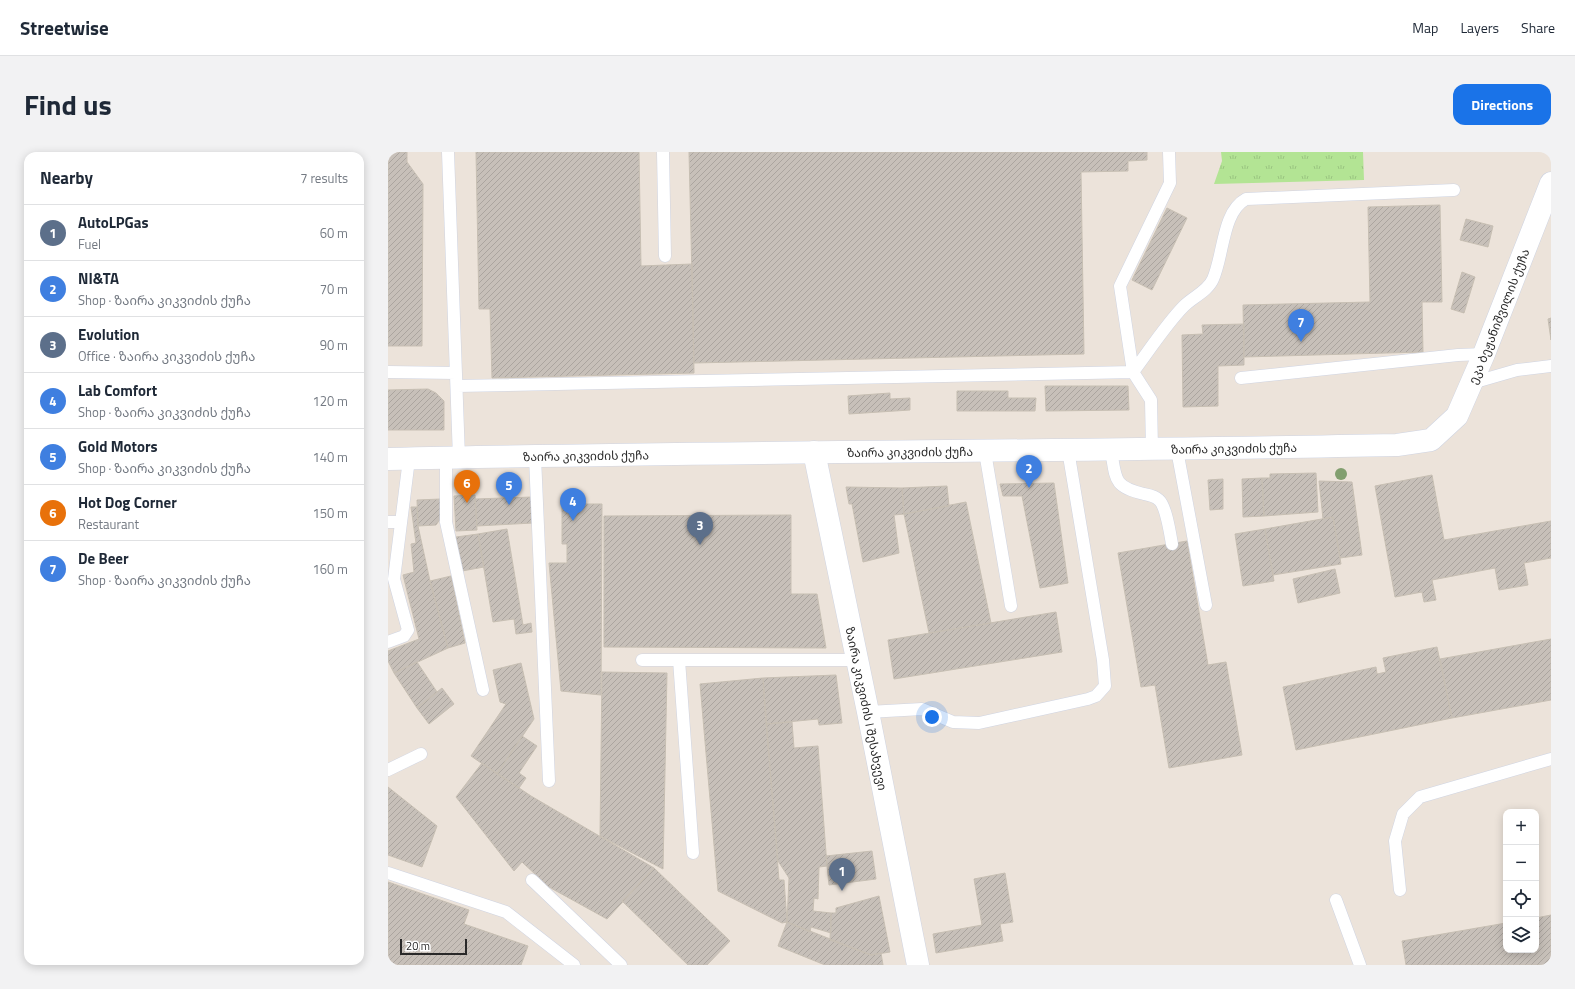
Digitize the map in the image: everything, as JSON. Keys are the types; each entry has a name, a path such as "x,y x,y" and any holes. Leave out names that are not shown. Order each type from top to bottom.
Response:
{"street":[{"name":"ეკა ბეჟანიშვილის ქუჩა","path":"1431,440 1457,416 1484,354 1551,183"},
{"name":"ზაირა კიკვიძის ქუჩა","path":"398,459 814,452 1177,450 1397,445 1431,440"},
{"name":"ზაირა კიკვიძის I შესახვევი","path":"814,452 868,712 918,965"}],"lane":[{"path":"448,152 457,386 453,458 446,522 483,690"},
{"path":"663,152 665,256"},
{"path":"1152,450 1151,400 1133,372 1120,286 1170,183 1169,152"},
{"path":"1133,372 1184,306 1212,280 1220,259 1231,213 1238,203 1246,199 1454,190"},
{"path":"1241,378 1458,355 1484,354"},
{"path":"1472,383 1516,370 1551,366"},
{"path":"388,372 456,373"},
{"path":"457,386 1133,372"},
{"path":"868,712 922,709 953,722 979,723 1088,699 1096,696 1105,686 1103,660 1068,450"},
{"path":"1111,450 1115,475 1119,484 1129,491 1158,498 1162,504 1172,544"},
{"path":"1177,450 1206,605"},
{"path":"984,452 1011,606"},
{"path":"535,457 549,781"},
{"path":"388,642 404,636 408,630 394,579 401,522 398,459"},
{"path":"388,522 401,522"},
{"path":"642,660 856,660"},
{"path":"679,660 693,853"},
{"path":"388,770 421,754"},
{"path":"1400,890 1395,841 1403,814 1420,798 1551,759"},
{"path":"388,873 506,912 574,965"},
{"path":"532,880 621,965"},
{"path":"1336,900 1360,965"}],"green space":[{"path":"1221,152 1363,152 1364,180 1214,184 1222,161"}],"building":[{"path":"388,152 407,152 407,162 423,184 422,346 388,346"},
{"path":"476,152 639,152 641,266 692,264 694,373 492,378 490,309 479,309"},
{"path":"689,152 1147,152 1147,160 1128,161 1128,171 1081,172 1084,354 694,363"},
{"path":"1440,205 1442,302 1422,302 1423,352 1244,357 1243,305 1370,302 1368,207"},
{"path":"1167,208 1187,218 1152,290 1132,280"},
{"path":"1466,219 1493,226 1488,247 1460,240"},
{"path":"1462,272 1475,277 1464,313 1451,309"},
{"path":"1551,318 1551,340 1548,319"},
{"path":"1244,324 1244,365 1218,366 1218,406 1183,407 1182,335 1203,334 1202,325"},
{"path":"1045,386 1128,386 1129,410 1046,411"},
{"path":"428,389 436,393 444,401 444,430 388,430 388,390"},
{"path":"957,391 1008,391 1008,398 1036,398 1035,411 957,411"},
{"path":"890,393 890,399 910,398 910,410 849,414 848,396"},
{"path":"1316,473 1318,512 1264,516 1262,478 1270,478 1270,474"},
{"path":"1432,475 1444,540 1551,521 1551,558 1524,563 1528,585 1499,590 1495,568 1432,580 1436,600 1424,602 1422,592 1395,597 1375,486"},
{"path":"1262,478 1264,516 1243,517 1242,479"},
{"path":"1223,479 1223,509 1210,510 1208,480"},
{"path":"1319,481 1352,482 1362,555 1340,558 1333,517 1323,519"},
{"path":"1054,483 1068,583 1040,588 1022,496 1003,496 1000,484"},
{"path":"947,486 949,506 904,514 902,488"},
{"path":"846,487 902,488 904,514 894,515 899,553 863,562 852,504 849,504"},
{"path":"475,495 477,530 456,531 454,496"},
{"path":"532,497 533,523 477,526 475,499"},
{"path":"441,499 441,518 436,525 418,526 417,500"},
{"path":"966,502 991,623 929,633 904,514"},
{"path":"562,504 602,504 601,695 561,691 549,563 567,563 567,544 562,544"},
{"path":"411,507 417,507 418,526 430,581 448,648 394,673 388,661 388,651 419,639 403,575 414,572 411,544 416,543"},
{"path":"791,515 791,594 817,594 826,648 604,647 604,516"},
{"path":"1333,517 1341,564 1273,575 1265,529"},
{"path":"507,529 523,625 531,623 532,632 516,634 514,619 493,622 478,534"},
{"path":"1265,529 1274,581 1243,586 1235,534"},
{"path":"478,534 484,567 462,571 456,537"},
{"path":"1187,541 1208,665 1226,662 1242,755 1169,768 1155,685 1141,687 1118,553"},
{"path":"1335,569 1340,593 1298,603 1293,579"},
{"path":"451,576 465,643 448,648 430,581"},
{"path":"1056,612 1062,652 894,679 888,640"},
{"path":"1551,639 1551,700 1452,718 1440,659"},
{"path":"1437,647 1452,718 1296,750 1283,687 1376,667 1377,674 1386,672 1383,658"},
{"path":"417,662 437,692 417,708 394,673"},
{"path":"521,663 534,719 497,774 471,756 506,704 500,702 493,670"},
{"path":"602,672 667,673 663,869 600,836"},
{"path":"836,675 842,723 819,725 818,719 766,724 763,678"},
{"path":"763,678 779,880 784,880 787,922 782,923 718,891 700,684"},
{"path":"442,688 454,704 429,724 417,708"},
{"path":"792,722 794,748 818,746 827,866 819,867 818,899 814,898 813,911 831,913 831,933 811,927 810,932 787,922 789,878 778,861 766,724"},
{"path":"522,736 537,746 519,773 526,778 519,788 497,774"},
{"path":"482,763 531,796 654,868 607,919 549,887 522,862 514,871 456,797"},
{"path":"388,787 437,826 422,867 388,855"},
{"path":"872,851 876,879 829,885 826,856"},
{"path":"654,868 730,941 707,965 688,965 622,901"},
{"path":"1005,873 1013,922 1000,924 1003,941 936,953 933,934 982,925 974,879"},
{"path":"388,882 469,910 464,924 528,946 521,965 388,965"},
{"path":"879,896 890,952 871,955 830,940 831,913 836,913 836,908"},
{"path":"1551,915 1551,965 1406,965 1402,941 1503,924 1503,953 1539,953 1539,917"},
{"path":"787,922 871,955 881,953 883,965 825,965 778,946"}],"place":[{"name":"De Beer","path":"1301,342"},
{"name":"NI&TA","path":"1029,488"},
{"name":"Hot Dog Corner","path":"467,503"},
{"name":"Gold Motors","path":"509,505"},
{"name":"Lab Comfort","path":"573,521"},
{"name":"Evolution","path":"700,545"},
{"name":"AutoLPGas","path":"842,891"}]}
